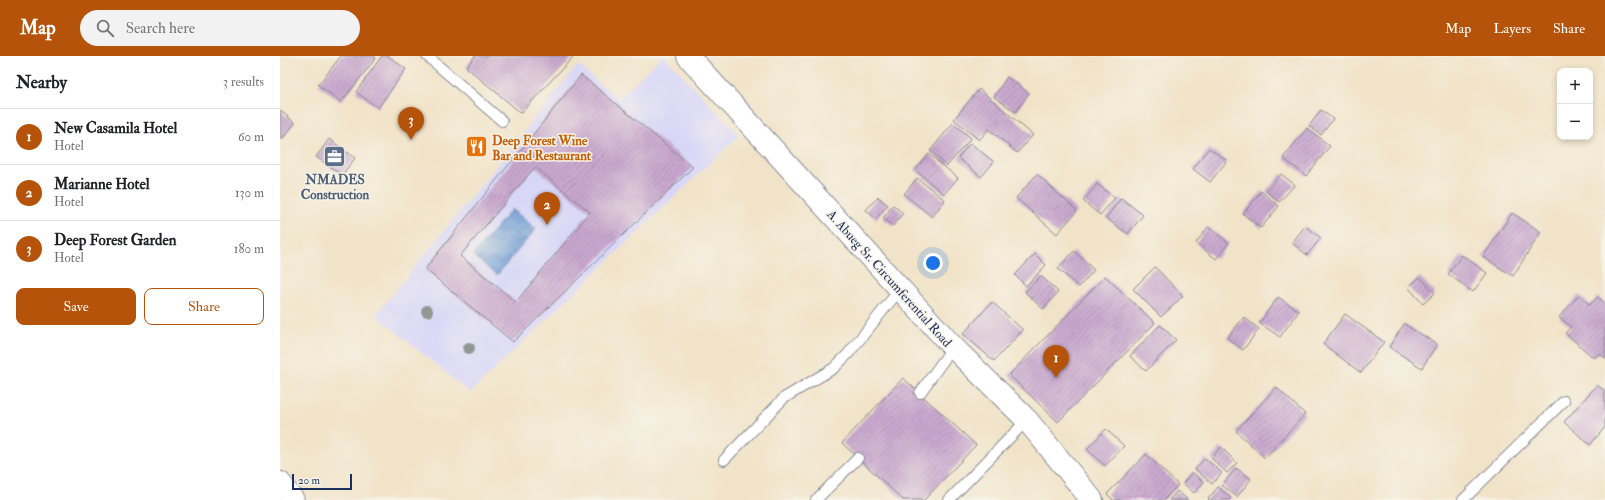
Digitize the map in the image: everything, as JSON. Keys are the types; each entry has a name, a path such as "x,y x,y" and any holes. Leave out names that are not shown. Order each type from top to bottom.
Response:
{"street":[{"name":"A. Abueg Sr. Circumferential Road","path":"688,56 901,288 953,347 1027,420 1092,500"},
{"path":"280,483 294,500"}],"lane":[{"path":"427,56 502,121"},
{"path":"724,460 784,398 834,368 848,354 901,288"},
{"path":"920,393 953,347"},
{"path":"1463,500 1564,401"},
{"path":"949,500 1027,420"},
{"path":"816,500 858,458"}],"shaded area":[{"path":"662,56 664,56 739,135 470,393 376,315 578,65 618,99"}],"water":[{"path":"512,209 536,229 497,275 473,255"}],"building":[{"path":"341,56 374,56 376,58 341,102 318,85"},
{"path":"382,56 388,56 406,69 378,108 356,92"},
{"path":"475,56 573,57 521,113 466,67"},
{"path":"581,75 693,167 513,342 425,269","holes":["535,167 590,212 516,302 460,256"]},
{"path":"1007,77 1029,93 1016,112 994,97"},
{"path":"979,89 1033,135 1017,153 989,129 979,140 954,119"},
{"path":"280,110 295,123 282,139 280,137"},
{"path":"1321,110 1333,119 1321,135 1309,126"},
{"path":"953,123 971,138 947,166 930,151"},
{"path":"1307,128 1330,146 1306,176 1283,158"},
{"path":"329,139 355,158 342,175 316,157"},
{"path":"970,143 994,162 981,177 958,158"},
{"path":"1209,148 1227,161 1210,182 1193,169"},
{"path":"929,154 958,178 944,194 915,170"},
{"path":"1037,174 1077,211 1057,234 1016,198"},
{"path":"1281,174 1295,185 1279,202 1266,191"},
{"path":"917,178 945,200 932,217 904,194"},
{"path":"1097,184 1115,198 1100,215 1083,201"},
{"path":"1261,191 1279,206 1261,228 1243,214"},
{"path":"878,197 888,205 876,219 866,210"},
{"path":"1121,198 1143,215 1128,234 1106,218"},
{"path":"893,205 903,213 893,226 883,218"},
{"path":"1512,213 1541,232 1513,276 1483,257"},
{"path":"1305,226 1321,238 1307,255 1292,243"},
{"path":"1208,227 1229,243 1216,259 1196,243"},
{"path":"1074,251 1094,270 1079,287 1058,269"},
{"path":"1035,254 1046,265 1026,286 1015,275"},
{"path":"1462,255 1487,273 1473,292 1448,274"},
{"path":"1155,267 1183,296 1161,317 1133,289"},
{"path":"1041,276 1058,292 1043,309 1025,292"},
{"path":"1105,276 1155,323 1058,422 1009,375"},
{"path":"1420,277 1435,293 1423,304 1408,287"},
{"path":"1579,295 1590,305 1598,297 1605,303 1605,358 1599,353 1594,358 1565,333 1571,327 1559,317"},
{"path":"1278,297 1299,311 1280,337 1259,323"},
{"path":"992,302 1023,330 994,361 963,334"},
{"path":"1345,314 1384,342 1361,373 1323,344"},
{"path":"1244,317 1259,329 1243,350 1227,338"},
{"path":"1404,324 1437,344 1422,368 1389,347"},
{"path":"1160,325 1176,340 1146,371 1130,356"},
{"path":"903,378 976,445 924,500 903,500 842,443"},
{"path":"1597,385 1605,391 1605,427 1590,445 1564,422"},
{"path":"1276,387 1305,414 1265,458 1236,431"},
{"path":"1106,429 1124,446 1105,466 1087,449"},
{"path":"1221,447 1237,463 1227,473 1211,458"},
{"path":"1146,454 1178,485 1164,500 1113,500 1107,494"},
{"path":"1205,458 1222,473 1212,484 1195,469"},
{"path":"1236,468 1251,479 1237,497 1222,485"},
{"path":"1192,472 1204,482 1194,493 1183,483"},
{"path":"1218,487 1231,498 1229,500 1208,499"},
{"path":"1177,491 1188,500 1169,500"}],"place":[{"name":"Deep Forest Garden","path":"411,140"},
{"name":"Deep Forest Wine Bar and Restaurant","path":"476,147"},
{"name":"NMADES Construction","path":"335,157"},
{"name":"Marianne Hotel","path":"547,225"},
{"name":"New Casamila Hotel","path":"1056,378"}]}
